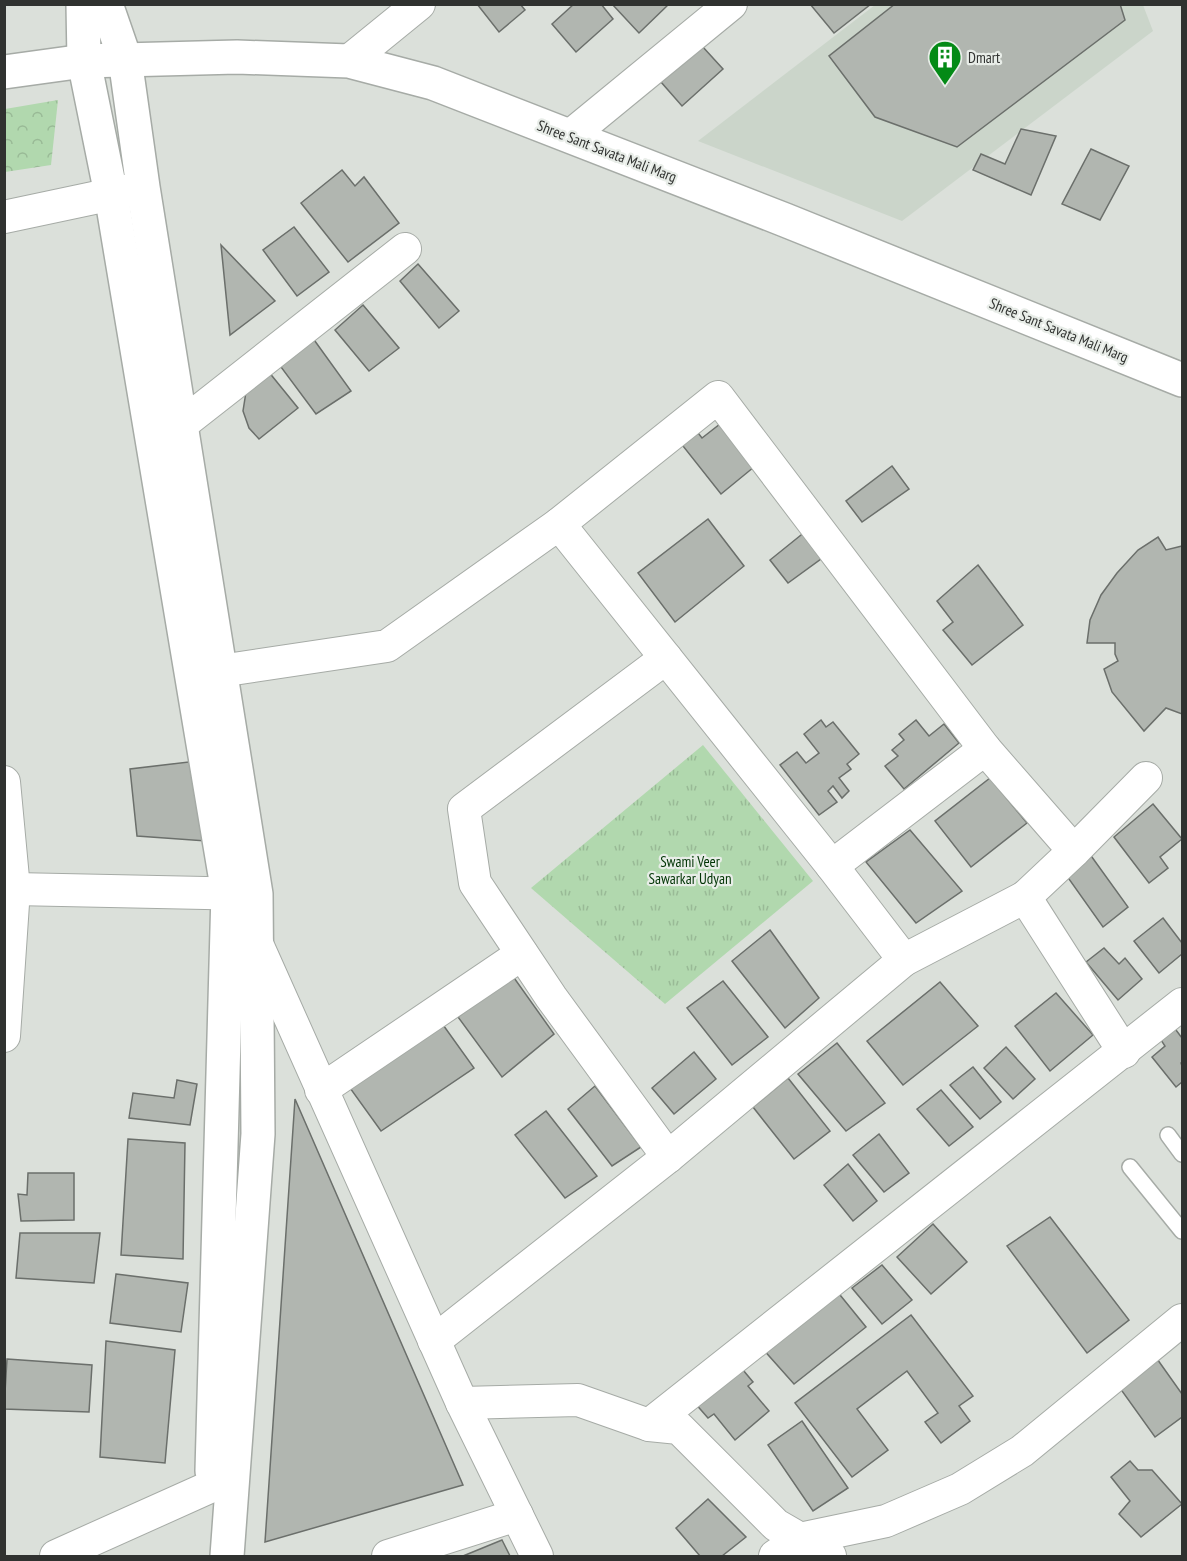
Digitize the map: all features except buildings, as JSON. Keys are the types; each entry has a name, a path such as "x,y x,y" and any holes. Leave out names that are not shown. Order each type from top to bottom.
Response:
{"main road":[{"path":"83,4 84,61 242,894 256,944 258,1134 227,1557"},
{"path":"106,4 125,59 143,187 220,671 242,894 212,1486 206,1557"},
{"name":"Shree Sant Savata Mali Marg","path":"4,72 84,61 237,57 348,61 433,83 1182,380"}],"street":[{"path":"348,61 419,4"},
{"path":"570,136 731,4"},
{"path":"4,217 143,187"},
{"path":"181,425 405,249"},
{"path":"220,671 387,646 560,524 718,397 985,750 1074,851"},
{"path":"560,524 904,960"},
{"path":"666,658 464,809 475,884 551,998 668,1157"},
{"path":"832,866 985,750"},
{"path":"434,1341 668,1157 904,960 1025,897 1146,778"},
{"path":"4,782 14,889 4,1036"},
{"path":"14,889 242,894"},
{"path":"1025,897 1124,1052"},
{"path":"256,944 462,1403 537,1557"},
{"path":"321,1090 522,954"},
{"path":"649,1425 1182,1004"},
{"path":"788,1548 886,1521 960,1489 1022,1451 1182,1320"},
{"path":"462,1403 578,1400 649,1425 679,1428 776,1525 788,1548"},
{"path":"56,1557 212,1486"},
{"path":"388,1557 517,1515"},
{"path":"788,1548 830,1557"}],"lane":[{"path":"1168,1135 1182,1154"},
{"path":"1130,1167 1182,1231"}],"shaded area":[{"path":"875,5 1143,5 1153,31 902,221 698,141"}],"green space":[{"path":"58,100 51,165 5,172 5,109"},
{"name":"Swami Veer Sawarkar Udyan","path":"703,745 813,881 665,1004 531,888"}],"place":[{"name":"Dmart","path":"945,86"}]}
